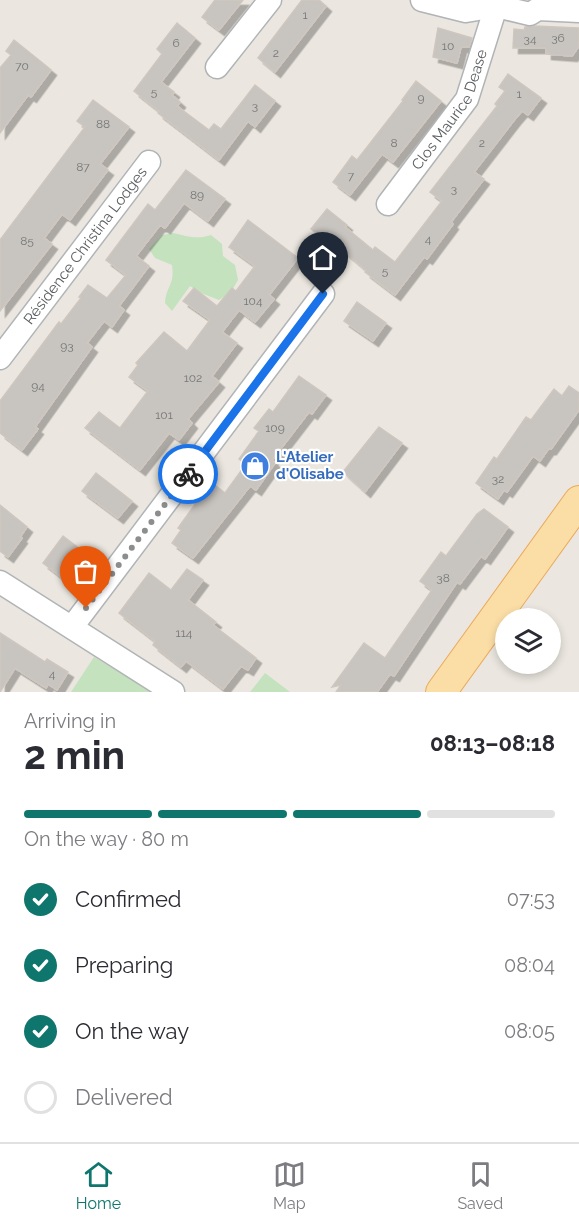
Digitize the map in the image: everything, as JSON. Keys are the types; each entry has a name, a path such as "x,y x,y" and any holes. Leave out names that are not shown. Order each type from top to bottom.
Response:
{"main road":[{"path":"441,692 579,501"}],"street":[{"path":"217,67 270,0"},
{"path":"422,0 466,11 497,3 530,14 538,9 579,11"},
{"name":"Clos Maurice Dease","path":"388,204 467,99 497,3"},
{"name":"Résidence Christina Lodges","path":"0,358 149,162"},
{"path":"72,627 323,294"},
{"path":"0,582 173,692"}],"green space":[{"path":"173,233 197,237 211,235 222,244 223,256 235,265 238,280 231,292 219,300 190,286 172,311 165,303 172,277 172,265 155,258 149,249 162,235"},
{"path":"94,657 152,692 71,692"},
{"path":"265,673 290,692 250,692"}],"building":[{"path":"215,0 243,0 219,30 202,17"},
{"path":"302,0 319,0 326,6 275,72 258,58"},
{"path":"177,23 195,38 161,82 174,92 172,95 180,102 177,106 209,130 214,124 221,129 255,85 275,101 255,127 248,121 219,160 158,113 159,111 134,91 162,54 157,49"},
{"path":"525,27 579,28 579,46 572,56 546,54 546,48 513,48 514,29 524,30"},
{"path":"438,28 472,38 469,47 461,47 457,63 433,57"},
{"path":"14,40 51,70 31,97 28,95 0,133 0,68 11,55 6,51"},
{"path":"508,74 541,98 528,115 522,111 474,172 484,179 451,222 453,224 427,259 424,257 395,295 365,272 366,270 334,243 332,246 311,229 327,209 373,250 375,247 395,262 442,201 430,192 497,106 495,104 505,91 499,87"},
{"path":"416,81 441,101 393,162 382,154 350,195 333,182 352,156 357,160"},
{"path":"93,100 129,127 100,164 108,170 70,220 62,214 44,238 52,244 0,311 0,240 85,127 77,121"},
{"path":"186,170 225,199 208,221 184,203 165,228 160,225 136,256 149,266 119,306 124,310 112,327 104,321 87,343 92,347 35,427 38,429 22,450 0,433 0,401 59,322 61,324 81,298 79,297 88,285 107,298 126,275 106,260 148,204 155,210"},
{"path":"248,220 298,258 269,295 274,299 255,322 239,310 222,332 237,343 212,376 219,382 188,419 192,423 179,440 169,433 140,470 85,428 99,412 120,428 148,391 129,377 138,365 136,363 164,332 187,351 210,320 183,301 194,288 217,306 232,288 236,291 255,266 229,247"},
{"path":"357,302 386,323 373,341 344,321"},
{"path":"299,376 326,395 312,414 309,412 272,460 275,463 256,490 250,486 193,558 172,543 181,530 178,528 211,482 225,493 246,464 239,459 259,431 254,428 269,409 273,412"},
{"path":"569,386 579,393 579,410 540,461 533,456 507,492 504,490 498,499 476,483 494,457 497,459 526,417 531,420 554,389 562,396"},
{"path":"379,427 402,443 365,492 343,472"},
{"path":"96,473 132,501 118,518 82,491"},
{"path":"0,505 27,527 8,557 0,551"},
{"path":"484,509 508,527 485,559 481,556 460,584 457,582 394,676 390,674 377,692 336,692 341,685 332,687 364,643 385,658 432,590 420,581 441,552 446,556 477,514"},
{"path":"63,536 89,556 68,582 43,563"},
{"path":"187,569 203,580 188,600 216,622 213,625 256,658 248,670 241,666 223,689 186,661 181,667 153,645 155,641 119,613 149,573 171,590"},
{"path":"0,633 45,662 47,659 68,672 57,690 48,684 46,688 15,668 0,692"}],"way so far":[{"path":"86,608 188,474"}],"place":[{"name":"L'Atelier d'Olisabe","path":"255,466"}],"route":[{"path":"188,474 323,294"}]}
